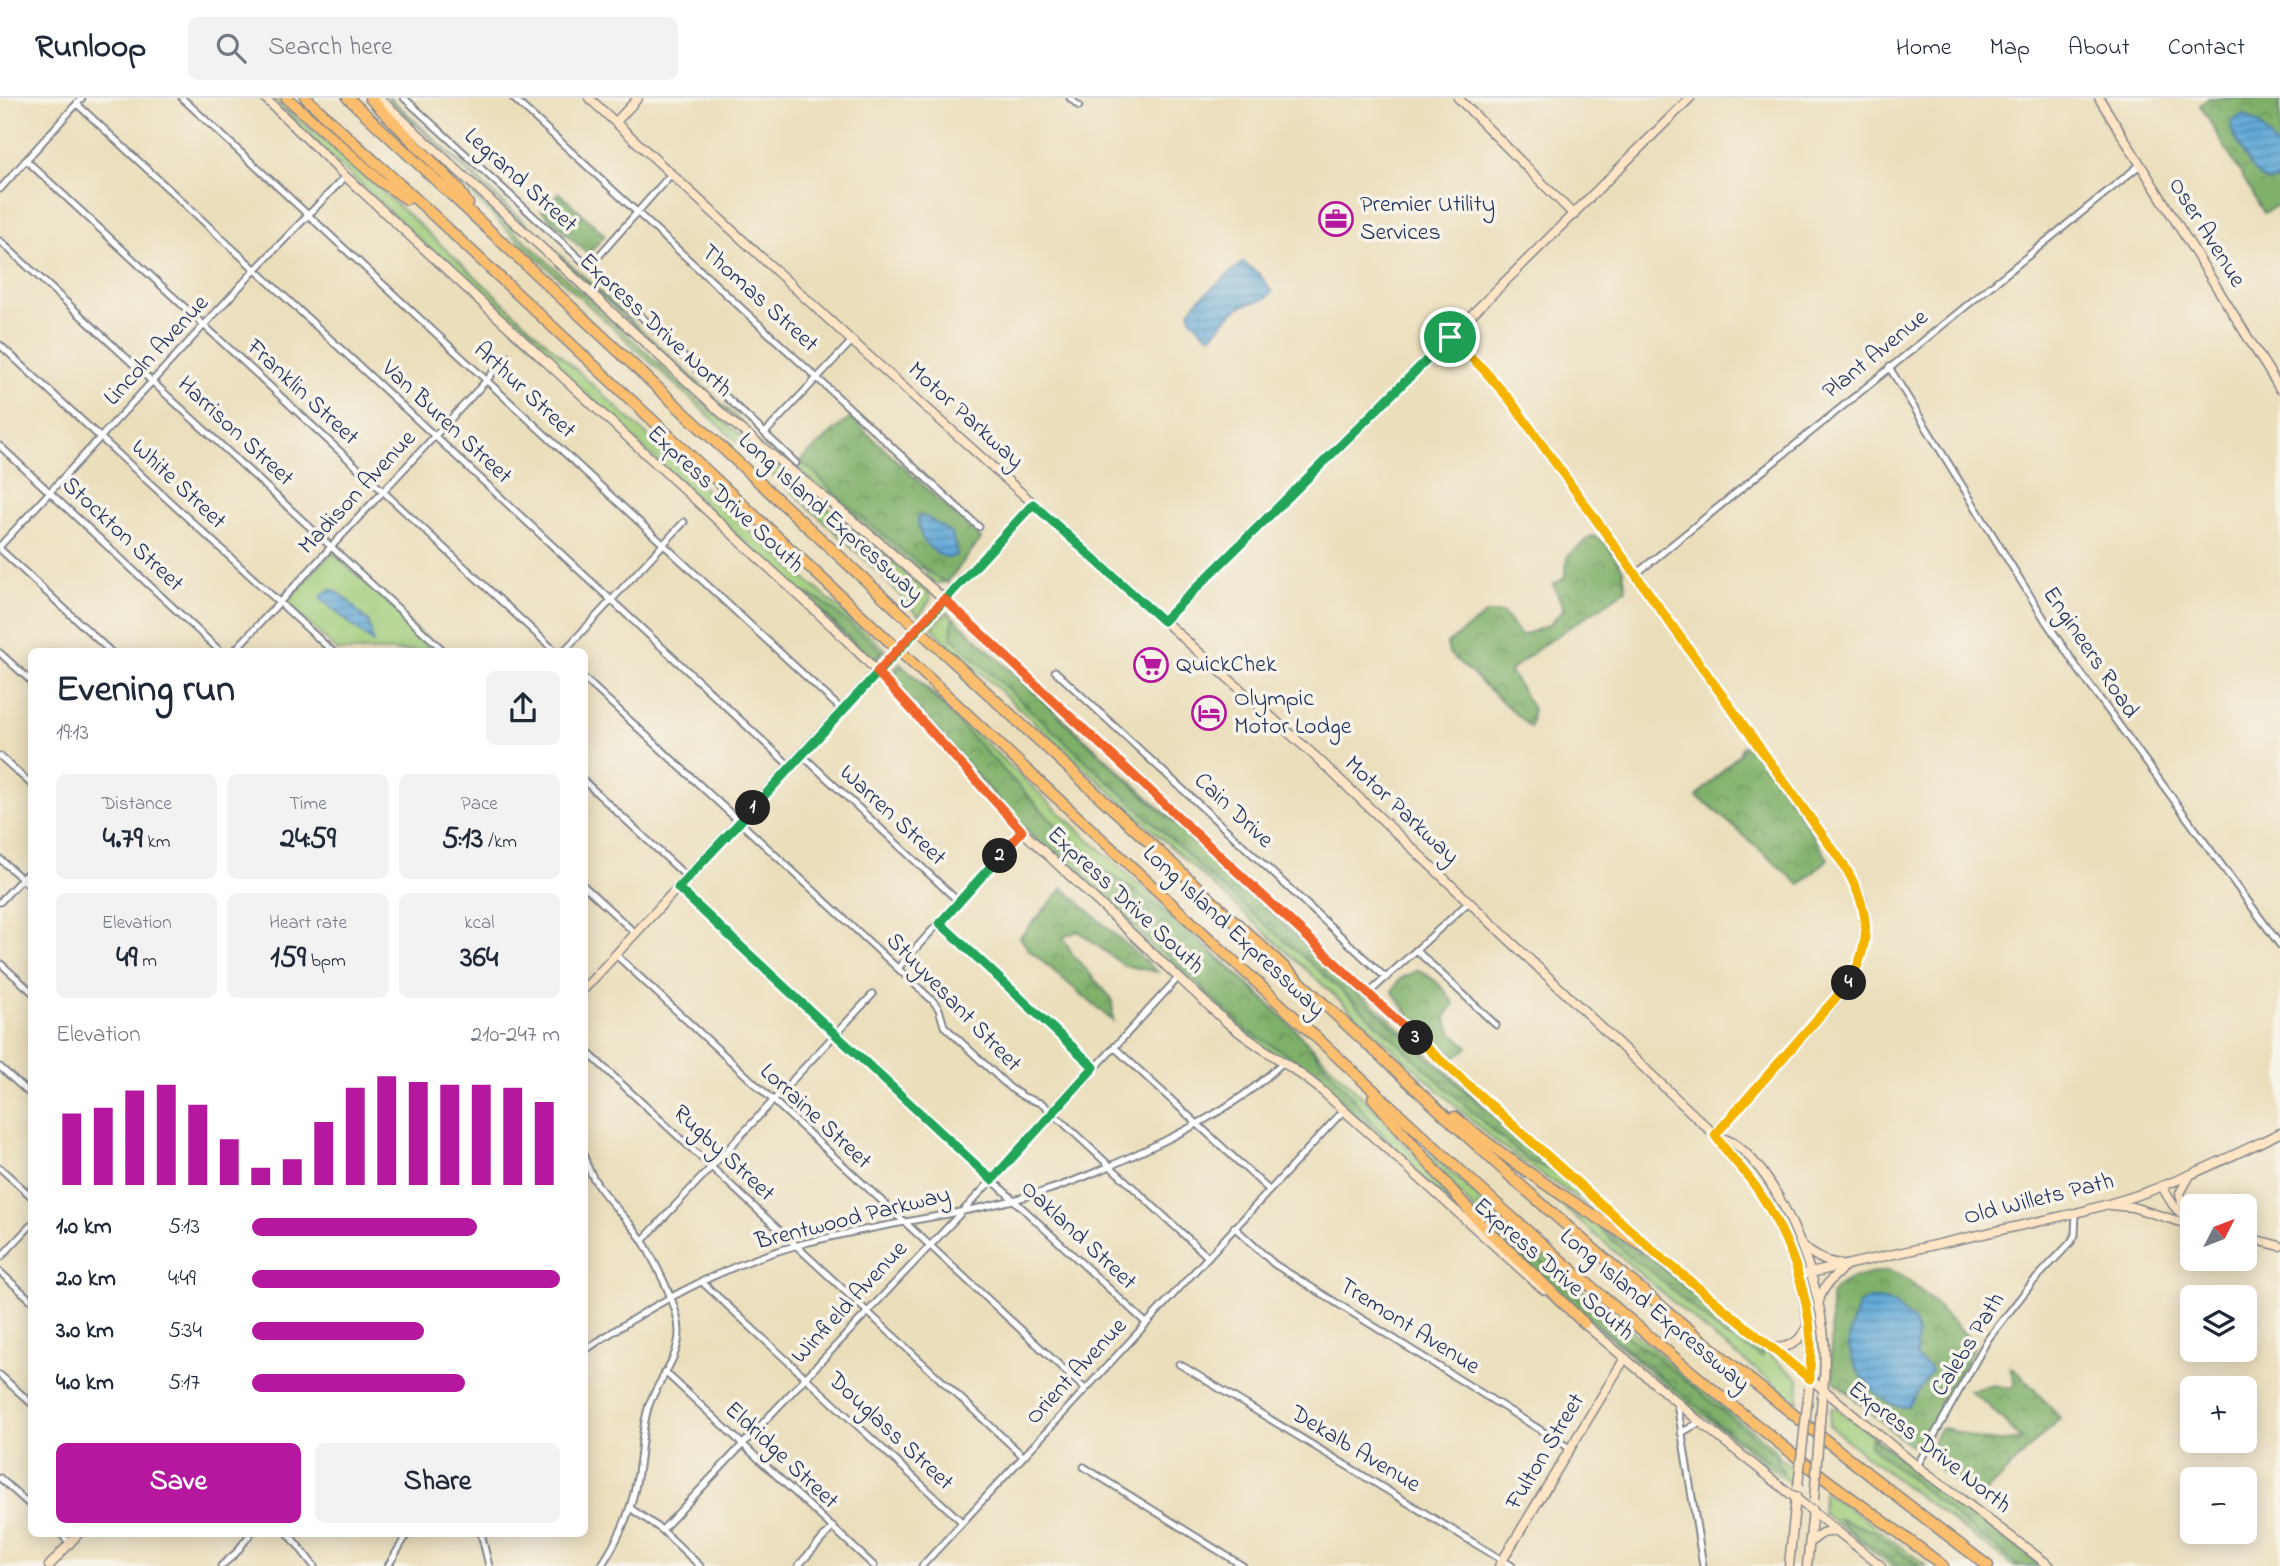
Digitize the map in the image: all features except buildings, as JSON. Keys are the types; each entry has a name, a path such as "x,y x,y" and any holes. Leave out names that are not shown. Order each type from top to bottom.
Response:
{"highway":[{"path":"287,98 380,181 439,220"},
{"name":"Long Island Expressway","path":"306,98 1488,1196 1642,1331 1803,1462 1944,1566"},
{"name":"Long Island Expressway","path":"348,98 692,420 1518,1183 1662,1308 1822,1438 1989,1566"},
{"path":"370,98 457,187 476,217"},
{"path":"1284,1008 1368,1092 1481,1224 1584,1323"},
{"path":"1350,1029 1516,1164 1657,1254"}],"main road":[{"name":"Express Drive South","path":"265,98 335,166 806,601 877,672 1022,831 1178,978 1241,1035 1311,1081 1475,1230 1700,1422 1881,1566"},
{"name":"Express Drive North","path":"379,98 718,411 879,542 944,599 1466,1085 1657,1254 1772,1348 1809,1383 2050,1566"},
{"name":"Motor Parkway","path":"589,98 852,341 1317,758 1715,1135 1725,1151 1751,1180 1776,1221 1797,1276 1811,1340 1809,1383 1789,1566"},
{"path":"616,122 638,98"},
{"path":"1458,98 1574,215"},
{"path":"1163,621 1690,98"},
{"name":"Oser Avenue","path":"2099,98 2280,389"},
{"path":"1450,337 1510,400 1842,862 1862,900 1865,916 1863,951 1849,983 1715,1135"},
{"path":"588,986 1033,504"},
{"name":"Old Willets Path","path":"1797,1276 2107,1204 2190,1175 2280,1133"},
{"name":"Motor Parkway","path":"1715,1135 1733,1142 1763,1175 1782,1204 1811,1273 1818,1304 1825,1353 1807,1566"},
{"path":"2180,1194 2190,1175"},
{"path":"2162,1186 2172,1205 2180,1212"},
{"path":"2107,1204 2132,1207 2180,1222"},
{"path":"2258,1240 2280,1245"},
{"path":"1800,1243 1827,1262 1846,1265"},
{"path":"1818,1304 1828,1282 1846,1265"},
{"path":"1772,1348 1791,1346 1801,1338 1808,1325"},
{"name":"Fulton Street","path":"1501,1563 1625,1358"},
{"path":"1810,1542 1822,1533 1836,1531"},
{"path":"48,1566 75,1537"}],"street":[{"path":"0,189 82,98"},
{"name":"Arthur Street","path":"182,98 842,710"},
{"name":"Legrand Street","path":"404,98 413,102 796,463"},
{"name":"Thomas Street","path":"513,98 979,527"},
{"path":"1070,98 1079,106"},
{"name":"Van Buren Street","path":"77,104 791,767"},
{"name":"Franklin Street","path":"26,160 552,648"},
{"name":"Plant Avenue","path":"1636,574 2140,165"},
{"path":"589,267 672,173"},
{"name":"Lincoln Avenue","path":"0,548 256,269 341,181"},
{"name":"Harrison Street","path":"0,241 441,648"},
{"path":"765,433 852,341"},
{"name":"White Street","path":"0,345 329,648"},
{"name":"Madison Avenue","path":"237,648 487,380 506,356"},
{"name":"Engineers Road","path":"1889,367 2078,669 2280,945"},
{"name":"Stockton Street","path":"0,446 217,648"},
{"path":"567,648 684,522"},
{"path":"0,548 107,648"},
{"path":"0,653 28,678"},
{"name":"Cain Drive","path":"1055,671 1386,978"},
{"path":"588,682 740,822"},
{"name":"Warren Street","path":"802,755 958,901"},
{"path":"0,756 28,781"},
{"path":"588,785 688,878"},
{"name":"Stuyvesant Street","path":"740,822 898,968 939,1009 944,1026 1000,1079 1016,1093 1034,1099 1052,1113 1208,1257"},
{"path":"898,968 1022,831"},
{"path":"0,859 28,885"},
{"path":"0,902 28,872"},
{"name":"Oakland Street","path":"678,888 1146,1323"},
{"path":"588,890 636,934"},
{"path":"1369,993 1469,902"},
{"path":"940,923 1094,1067"},
{"path":"1416,950 1496,1026"},
{"name":"Lorraine Street","path":"616,955 1085,1389"},
{"path":"0,963 28,988"},
{"name":"Winfield Avenue","path":"662,1530 1178,978"},
{"path":"643,1240 873,994"},
{"path":"1114,1047 1269,1191"},
{"name":"Rugby Street","path":"588,1053 1023,1456"},
{"name":"Brentwood Parkway","path":"588,1348 628,1322 702,1282 796,1245 1014,1199 1069,1183 1110,1167 1198,1124 1258,1086 1283,1062"},
{"path":"0,1067 28,1092"},
{"name":"Orient Avenue","path":"922,1566 1344,1110"},
{"path":"0,1168 28,1193"},
{"path":"588,1169 603,1193 643,1240 670,1298 679,1330 674,1354 645,1418 637,1479 630,1508 601,1566"},
{"name":"Calebs Path","path":"1917,1466 1989,1337 2032,1283 2075,1236 2076,1213"},
{"name":"Tremont Avenue","path":"1234,1227 1274,1264 1571,1449"},
{"path":"0,1258 28,1228"},
{"path":"0,1272 28,1297"},
{"name":"Douglass Street","path":"702,1282 962,1522"},
{"name":"Dekalb Avenue","path":"1180,1364 1501,1563 1511,1566"},
{"name":"Eldridge Street","path":"665,1372 874,1566"},
{"path":"0,1375 28,1400"},
{"path":"1677,1402 1703,1566"},
{"path":"1681,1433 1700,1422"},
{"path":"1084,1467 1243,1566"},
{"path":"0,1478 28,1503"},
{"path":"630,1508 662,1530 700,1566"},
{"path":"798,1566 833,1527"},
{"path":"64,1537 70,1543"},
{"path":"221,1566 236,1553 248,1537"},
{"path":"291,1537 314,1566"},
{"path":"388,1566 406,1537"},
{"path":"482,1537 489,1566"}],"green space":[{"path":"273,98 414,220 753,533 886,650 874,663 316,143"},
{"path":"387,98 390,98 742,423 719,405"},
{"path":"2209,98 2280,98 2280,158 2278,148 2240,145 2249,162 2275,181 2280,177 2280,204 2264,213 2200,105"},
{"path":"447,169 700,402 929,594 931,599 919,616 880,574 509,232"},
{"path":"559,193 605,235 588,254 542,211"},
{"path":"850,417 981,539 948,583 935,577 841,500 814,472 803,464 794,466"},
{"path":"803,464 841,500 947,581 938,583 930,580 923,568 920,570 794,466"},
{"path":"1592,536 1605,541 1623,570 1626,590 1543,645 1510,671 1533,709 1530,727 1449,653 1447,644 1487,613 1503,613 1521,636 1549,625 1564,609 1553,584 1564,579 1568,555"},
{"path":"332,552 431,643 426,648 335,648 285,602"},
{"path":"802,592 822,601 882,651 872,661"},
{"path":"947,612 1593,1206 1591,1208 1491,1138 953,648 932,628"},
{"path":"953,617 1347,985 1556,1172 1530,1162 1494,1132 1323,974 1211,878 951,637"},
{"path":"900,663 1256,991 1381,1116 1456,1204 1453,1206 1318,1083 1235,1025 1032,837 886,677"},
{"path":"899,667 907,669 1053,822 1104,870 1153,903 1242,979 1294,1028 1399,1153 1290,1056 1247,1031 1159,948 1096,895 1026,830 892,680"},
{"path":"1742,746 1751,747 1786,793 1828,859 1800,885 1709,805 1696,797 1740,753"},
{"path":"1063,888 1157,972 1123,965 1078,931 1063,937 1073,955 1112,999 1113,1021 1028,949 1020,937"},
{"path":"1418,970 1439,984 1454,1004 1445,1017 1452,1033 1468,1047 1456,1057 1411,1017 1392,991 1400,979"},
{"path":"1425,1149 1582,1290 1777,1451 1779,1457 1792,1467 1791,1484 1695,1411 1497,1237 1428,1157"},
{"path":"1520,1170 1661,1265 1795,1376 1799,1380 1798,1402 1716,1339"},
{"path":"1477,1205 1540,1259 1597,1315 1654,1355 1775,1454 1784,1473 1726,1430 1586,1316 1509,1246"},
{"path":"1598,1227 1654,1262 1763,1353 1762,1357 1723,1335"},
{"path":"1887,1271 1898,1274 1927,1297 1962,1331 1974,1347 1927,1436 1920,1443 1911,1446 1835,1382 1831,1366 1831,1296 1835,1289 1848,1280"},
{"path":"2010,1367 2021,1375 2060,1418 1984,1494 1978,1496 1938,1467 1931,1456 1932,1446 1940,1429 1945,1428 1988,1441 2022,1439 1969,1390 1994,1385 2011,1389 2015,1385"},
{"path":"1831,1408 1836,1408 2045,1566 2013,1566 1872,1461 1829,1425"},
{"path":"1872,1437 2042,1566 2019,1566 1869,1445"},
{"path":"1823,1492 1861,1516 1926,1566 1892,1566 1822,1512"},
{"path":"1837,1518 1875,1532 1919,1566 1899,1566 1850,1531"}],"water":[{"path":"2243,115 2258,123 2278,148 2280,177 2272,181 2264,180 2244,156 2231,129 2232,120"},
{"path":"1243,262 1260,275 1272,292 1264,299 1237,309 1213,335 1208,336 1192,320 1189,311"},
{"path":"918,516 928,518 952,534 957,555 948,558 929,547 919,530"},
{"path":"331,589 342,595 369,622 373,643 321,599 323,594"},
{"path":"1867,1300 1885,1300 1913,1321 1917,1333 1916,1357 1931,1369 1931,1372 1908,1407 1888,1402 1878,1395 1855,1365 1849,1339 1858,1306"}],"place":[{"name":"Premier Utility Services","path":"1336,219"},
{"name":"QuickChek","path":"1151,665"},
{"name":"Olympic Motor Lodge","path":"1209,713"}],"route":[{"path":"1450,337 1510,400 1842,862 1862,900 1866,933 1857,969 1849,983 1715,1135 1762,1196 1792,1257 1804,1300 1811,1340 1810,1379 1657,1254 1466,1085 944,599 877,672 1022,831 940,923 1094,1067 992,1180 678,888 934,609 1033,504 1163,621 1450,337"}]}
